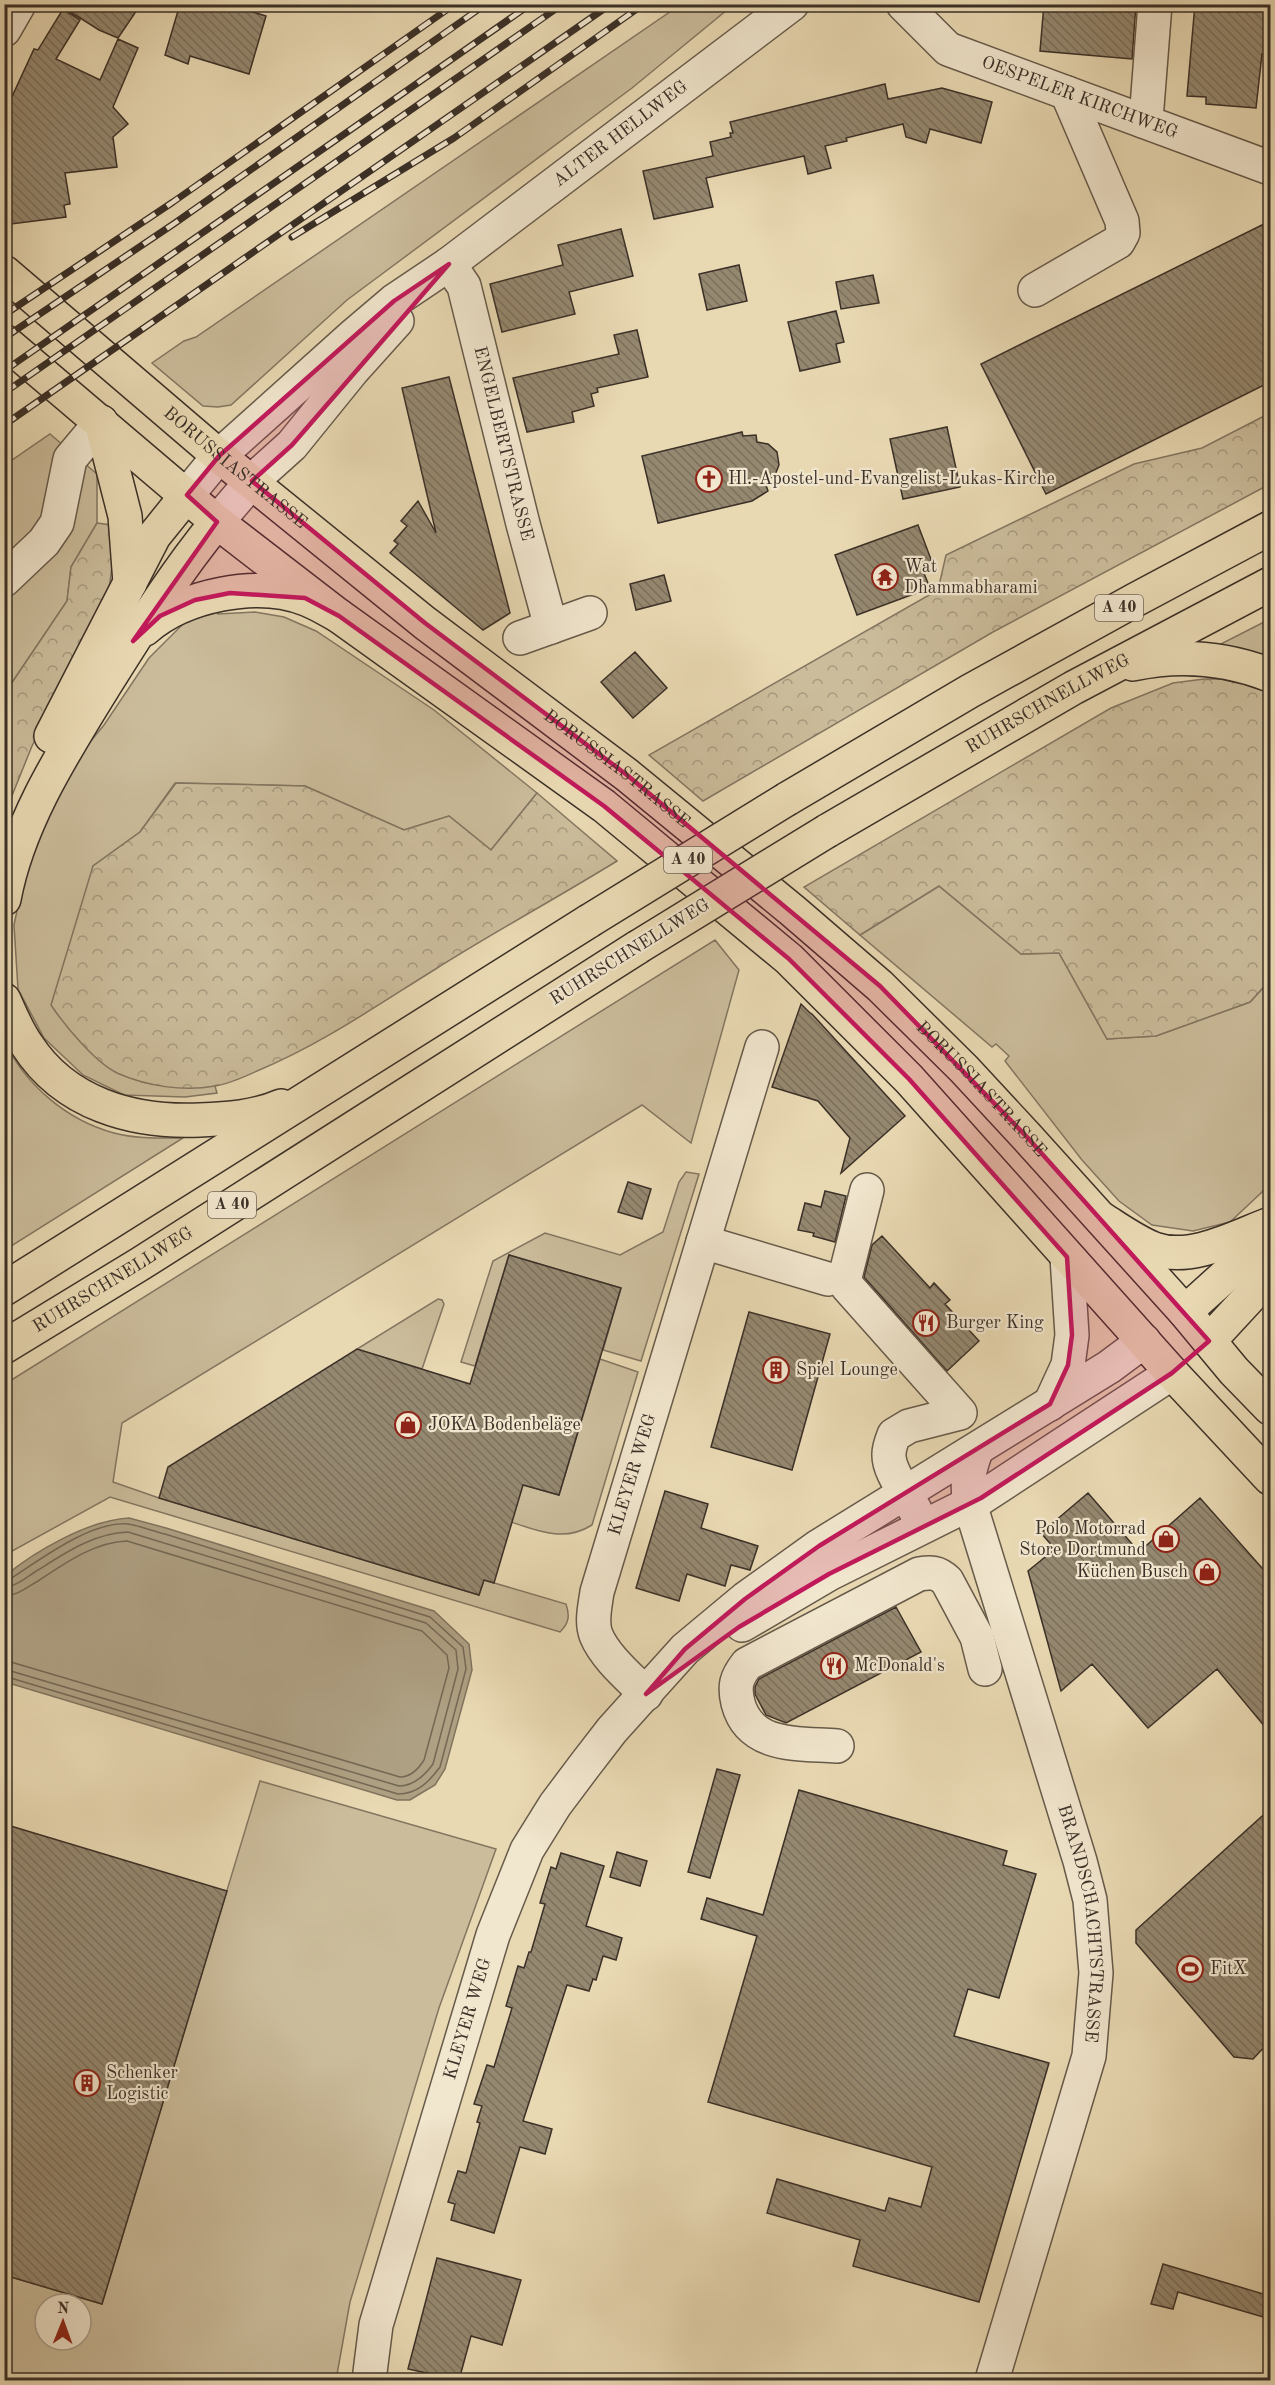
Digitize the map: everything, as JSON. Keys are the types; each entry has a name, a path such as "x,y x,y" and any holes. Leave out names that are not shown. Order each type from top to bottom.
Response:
{"main road":[{"name":"BORUSSIASTRASSE","path":"4,272 219,456 425,623 634,781 880,986 964,1069 1102,1219 1234,1371 1270,1408"},
{"name":"BORUSSIASTRASSE","path":"4,341 217,522 339,616 604,807 789,959 909,1079 1067,1257 1270,1478"},
{"path":"101,422 125,516 130,583"},
{"path":"4,842 48,743 130,583 160,527 187,495"},
{"path":"4,899 9,873 26,827 83,722 133,640 192,552 217,522"},
{"name":"A 40","path":"4,1289 787,799 970,691 1270,528"},
{"name":"RUHRSCHNELLWEG","path":"4,1347 638,947 827,831 1073,688 1270,584"},
{"path":"133,640 160,616 195,600 230,593 253,591 305,598 339,616"},
{"path":"1073,688 1127,665 1164,658 1212,660 1270,675"},
{"path":"4,1000 27,1046 50,1073 74,1093 102,1107 146,1118 188,1121 247,1116 276,1108 348,1075"},
{"path":"1102,1219 1152,1248 1172,1252 1192,1251 1270,1226"},
{"path":"1144,1341 1185,1312 1256,1248 1270,1226"},
{"path":"1172,1373 1209,1341 1270,1275"}],"street":[{"name":"ALTER HELLWEG","path":"187,495 219,456 394,301 449,264 792,4"},
{"name":"OESPELER KIRCHWEG","path":"903,4 948,49 1270,168"},
{"path":"1143,121 1147,106 1155,4"},
{"path":"1035,290 1118,242 1123,233 1122,221 1067,93"},
{"name":"ALTER HELLWEG","path":"217,522 252,481 292,445 352,371 449,264"},
{"name":"ENGELBERTSTRASSE","path":"449,264 464,286 551,627"},
{"path":"4,580 44,542 57,523 70,459 101,422"},
{"path":"520,638 590,613"},
{"name":"KLEYER WEG","path":"646,1694 609,1654 596,1635 593,1616 597,1592 762,1047"},
{"path":"867,1190 845,1277 847,1286 960,1413 909,1426 894,1435 888,1453 891,1469 916,1512 918,1530"},
{"path":"702,1242 828,1279"},
{"path":"1050,1404 1068,1365 1072,1335 1067,1257"},
{"name":"KLEYER WEG","path":"369,2380 376,2325 425,2156 494,1935 527,1850 555,1805 612,1730 685,1649 745,1599 819,1546 976,1451 1109,1367 1144,1341"},
{"name":"KLEYER WEG","path":"646,1694 739,1627 829,1574 970,1504 1172,1373"},
{"path":"970,1504 968,1475 976,1451"},
{"name":"BRANDSCHACHTSTRASSE","path":"970,1504 1080,1861 1090,1900 1096,1973 1092,2037 1081,2088 992,2380"},
{"path":"837,1746 775,1741 756,1731 740,1709 735,1688 739,1674 747,1664 919,1574 929,1573 940,1574 948,1581 977,1637 986,1669"}],"highlighted area":[{"path":"449,264 292,445 252,481 425,623 627,775 880,986 1027,1137 1209,1341 1172,1373 981,1498 829,1574 739,1627 646,1694 685,1649 745,1599 819,1546 1050,1404 1068,1365 1072,1335 1067,1257 909,1079 789,959 604,806 339,616 305,598 230,593 195,600 160,616 133,641 217,522 187,495 219,456 394,301"}],"green space":[{"path":"680,5 733,5 632,88 347,300 231,405 203,406 152,363 184,341 196,337"},
{"path":"1270,413 1270,484 993,632 703,801 649,755 938,590 946,555 1134,464 1202,448"},
{"path":"50,434 97,474 97,523 71,567 67,601 5,693 5,465"},
{"path":"97,523 118,526 108,595 32,746 5,813 5,693 67,601 71,567"},
{"path":"216,608 218,614 255,612 284,617 316,631 434,710 537,793 491,850 449,816 404,830 305,786 175,783 140,832 93,866 142,1082 173,1087 215,1086 217,1093 185,1097 124,1095 83,1075 44,1038 18,989 14,925 30,849 62,776 104,725 149,658 184,623"},
{"path":"1270,619 1270,660 1207,651"},
{"path":"1204,679 1230,679 1270,689 1270,980 1250,1002 1156,1036 1107,1039 1059,953 1021,954 939,886 860,935 804,887 1111,708 1173,683"},
{"path":"176,783 305,786 404,830 449,816 491,850 537,793 617,861 347,1024 280,1061 220,1085 178,1088 153,1084 128,1078 108,1068 81,1043 51,1005 93,866 140,832"},
{"path":"939,886 1021,954 1059,953 1107,1039 1156,1036 1250,1002 1270,980 1270,1180 1262,1192 1230,1222 1193,1231 1152,1225 1119,1201 1082,1160 1005,1061 1009,1056 996,1044 992,1047 860,935"},
{"path":"715,940 739,970 691,1143 642,1105 122,1423 113,1482 479,1595 484,1580 566,1604 568,1619 560,1632 110,1497 5,1555 5,1384"},
{"path":"4,1041 13,1057 36,1086 49,1099 80,1119 122,1135 183,1138 5,1250"},
{"path":"686,1172 699,1174 641,1361 603,1350 621,1288 509,1255 475,1366 461,1362 493,1261 545,1233 620,1255 663,1232 679,1182"},
{"path":"438,1299 444,1304 422,1369 357,1349"},
{"path":"600,1359 638,1372 592,1525 581,1531 559,1534 548,1533 502,1519 514,1482 559,1495"},
{"path":"260,1781 496,1849 439,2008 350,2302 336,2380 5,2380 4,2275 61,2292 33,2292 33,2352 93,2352 93,2301 102,2304"}],"water":[{"path":"129,1518 434,1611 469,1644 472,1670 445,1769 435,1785 410,1800 397,1800 5,1682 5,1576 63,1538 97,1524"}],"building":[{"path":"58,4 141,4 118,38 99,30"},
{"path":"180,4 226,4 266,16 249,74 190,56 188,64 165,55"},
{"path":"1044,4 1136,4 1132,59 1040,51"},
{"path":"1195,4 1270,4 1270,55 1262,54 1256,108 1206,104 1206,97 1187,96"},
{"path":"63,9 80,20 56,59 100,80 118,39 138,48 113,107 128,124 113,137 117,167 65,173 70,204 64,205 66,217 11,224 4,178 4,114 34,49 38,50"},
{"path":"885,84 888,99 942,88 992,102 981,143 930,129 926,143 906,137 903,124 846,138 847,141 825,146 831,168 808,174 804,156 706,178 713,207 654,219 643,171 713,156 710,142 731,137 730,133 733,133 730,122"},
{"path":"1270,221 1270,382 1046,494 981,364"},
{"path":"621,229 633,276 569,292 575,314 502,332 490,284 563,265 558,245"},
{"path":"739,265 747,301 707,310 699,274"},
{"path":"873,275 879,303 841,309 836,282"},
{"path":"836,311 844,342 836,344 840,362 800,371 788,322"},
{"path":"637,330 648,377 597,388 598,392 591,394 594,406 572,412 574,422 527,432 513,378 619,354 614,335"},
{"path":"449,377 510,613 483,630 390,553 398,544 394,541 407,526 401,521 418,501 436,533 402,388"},
{"path":"947,427 960,487 903,499 890,439"},
{"name":"Hl.-Apostel-und-Evangelist-Lukas-Kirche","path":"742,432 743,436 756,435 757,442 768,444 777,452 779,465 775,475 765,482 768,491 752,501 658,523 642,456"},
{"name":"Wat Dhammabharami","path":"918,525 932,562 921,566 930,588 857,615 835,555"},
{"path":"664,575 671,601 636,610 630,584"},
{"path":"635,652 667,688 633,718 601,682"},
{"path":"801,1004 905,1116 841,1173 850,1138 818,1101 772,1087"},
{"path":"628,1182 651,1189 642,1219 618,1212"},
{"path":"825,1191 846,1196 835,1242 813,1236 814,1233 798,1230 805,1203 821,1207"},
{"name":"Burger King","path":"882,1236 930,1288 934,1283 950,1300 945,1304 979,1341 947,1371 864,1277 872,1245"},
{"name":"JOKA Bodenbeläge","path":"509,1255 621,1288 559,1495 523,1485 494,1583 484,1580 479,1595 159,1498 168,1467 357,1349 470,1384"},
{"name":"Spiel Lounge","path":"749,1312 830,1334 792,1470 711,1447"},
{"path":"665,1491 708,1504 701,1528 758,1546 750,1570 731,1565 725,1586 687,1574 679,1601 636,1588"},
{"path":"1088,1493 1139,1552 1200,1498 1270,1577 1270,1733 1217,1669 1148,1728 1092,1664 1061,1691 1028,1571 1055,1549 1041,1533"},
{"name":"McDonald's","path":"896,1607 921,1652 786,1723 766,1715 755,1694 755,1687 759,1679"},
{"path":"717,1769 740,1775 710,1878 688,1872"},
{"path":"799,1790 1007,1851 1003,1865 1036,1874 999,1998 968,1989 954,2036 1049,2063 979,2302 853,2266 860,2240 767,2213 777,2179 885,2211 889,2198 921,2207 932,2167 708,2102 757,1936 701,1919 707,1898 763,1915"},
{"path":"1270,1809 1270,2041 1253,2059 1234,2057 1136,1943 1136,1930"},
{"name":"Schenker Logistic","path":"4,1824 227,1891 102,2304 93,2301 93,2292 61,2292 4,2275"},
{"path":"617,1852 647,1861 640,1886 610,1877"},
{"path":"561,1853 604,1866 586,1926 622,1938 616,1960 603,1956 596,1980 593,1979 589,1991 567,1985 523,2121 552,2129 545,2154 520,2147 494,2233 451,2220 455,2204 448,2202 458,2171 466,2173 480,2123 477,2122 482,2106 474,2104 487,2065 494,2067 512,2008 506,2006 518,1966 524,1968 529,1952 531,1952 545,1904 540,1903 551,1867 556,1869"},
{"path":"437,2258 521,2280 502,2345 471,2336 459,2380 408,2369"},
{"path":"1163,2264 1270,2296 1270,2319 1178,2292 1173,2309 1151,2304"}],"railway":[{"path":"4,315 173,202 455,4"},
{"path":"4,338 175,223 486,4"},
{"path":"4,371 531,4"},
{"path":"4,393 563,4"},
{"path":"4,425 611,4"},
{"path":"292,237 454,138 644,4"}],"place":[{"name":"Hl.-Apostel-und-Evangelist-Lukas-Kirche","path":"709,479"},
{"name":"Wat Dhammabharami","path":"885,577"},
{"name":"Burger King","path":"926,1323"},
{"name":"Spiel Lounge","path":"776,1370"},
{"name":"JOKA Bodenbeläge","path":"408,1425"},
{"name":"Polo Motorrad Store Dortmund","path":"1166,1539"},
{"name":"Küchen Busch","path":"1207,1572"},
{"name":"McDonald's","path":"834,1666"},
{"name":"FitX","path":"1190,1969"},
{"name":"Schenker Logistic","path":"87,2083"}]}
